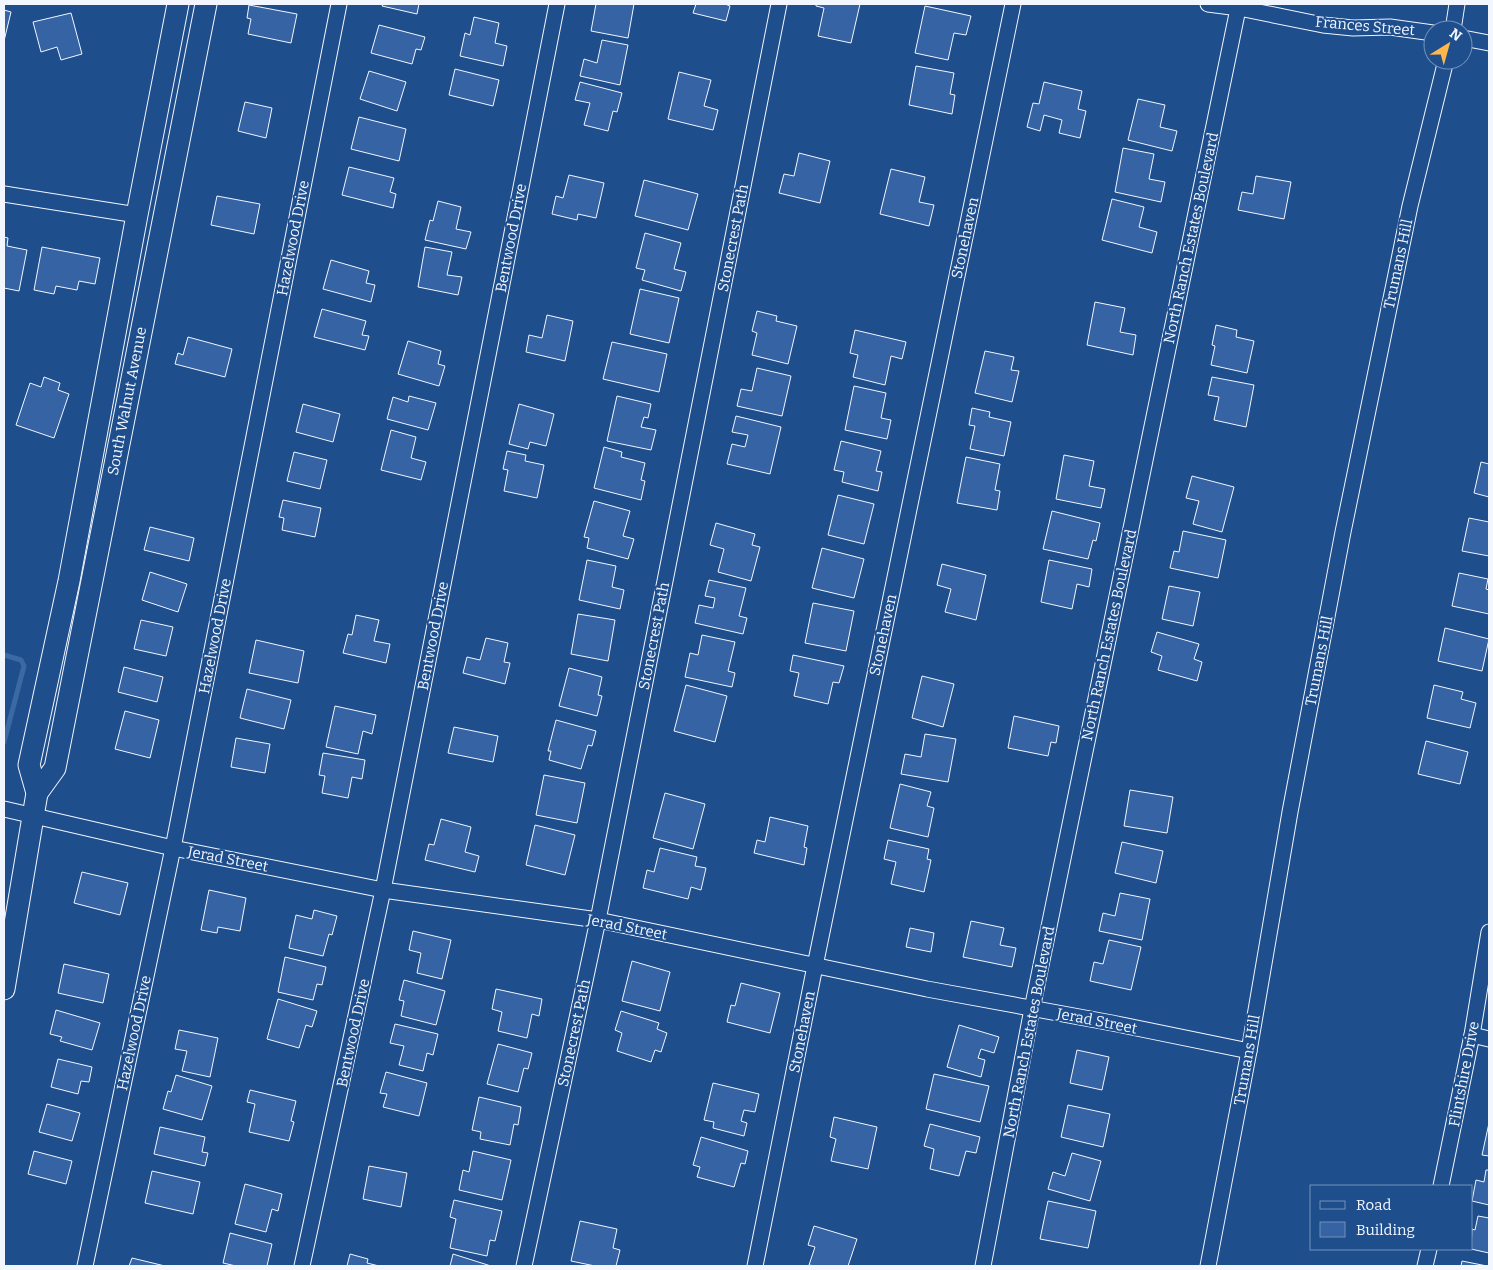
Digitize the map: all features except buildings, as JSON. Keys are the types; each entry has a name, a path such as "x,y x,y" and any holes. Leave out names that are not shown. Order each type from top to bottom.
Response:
{"street":[{"name":"South Walnut Avenue","path":"4,988 36,793 29,765 69,581 178,4"},
{"name":"South Walnut Avenue","path":"36,793 55,768 206,4"},
{"name":"Hazelwood Drive","path":"85,1266 173,848 339,4"},
{"name":"Bentwood Drive","path":"302,1266 383,890 557,4"},
{"name":"Stonecrest Path","path":"524,1266 598,920 779,4"},
{"name":"Stonehaven","path":"754,1266 1014,4"},
{"name":"Frances Street","path":"1208,4 1239,6 1323,25 1353,28 1390,27 1423,32"},
{"path":"1455,20 1457,4"},
{"name":"North Ranch Estates Boulevard","path":"983,1266 1032,1009 1239,6"},
{"path":"1473,40 1489,43"},
{"name":"Trumans Hill","path":"1208,1266 1249,1052 1290,812 1347,513 1410,206 1444,70"},
{"path":"4,194 137,215"},
{"name":"Jerad Street","path":"4,809 173,848 383,890 598,920 815,966 1112,1023 1249,1052"},
{"name":"Flintshire Drive","path":"1441,1185 1472,1035 1489,932"},
{"path":"1472,1035 1489,1039"},
{"path":"1425,1266 1429,1250"}],"waterway":[{"path":"4,655 21,660 24,666 4,742"}]}
